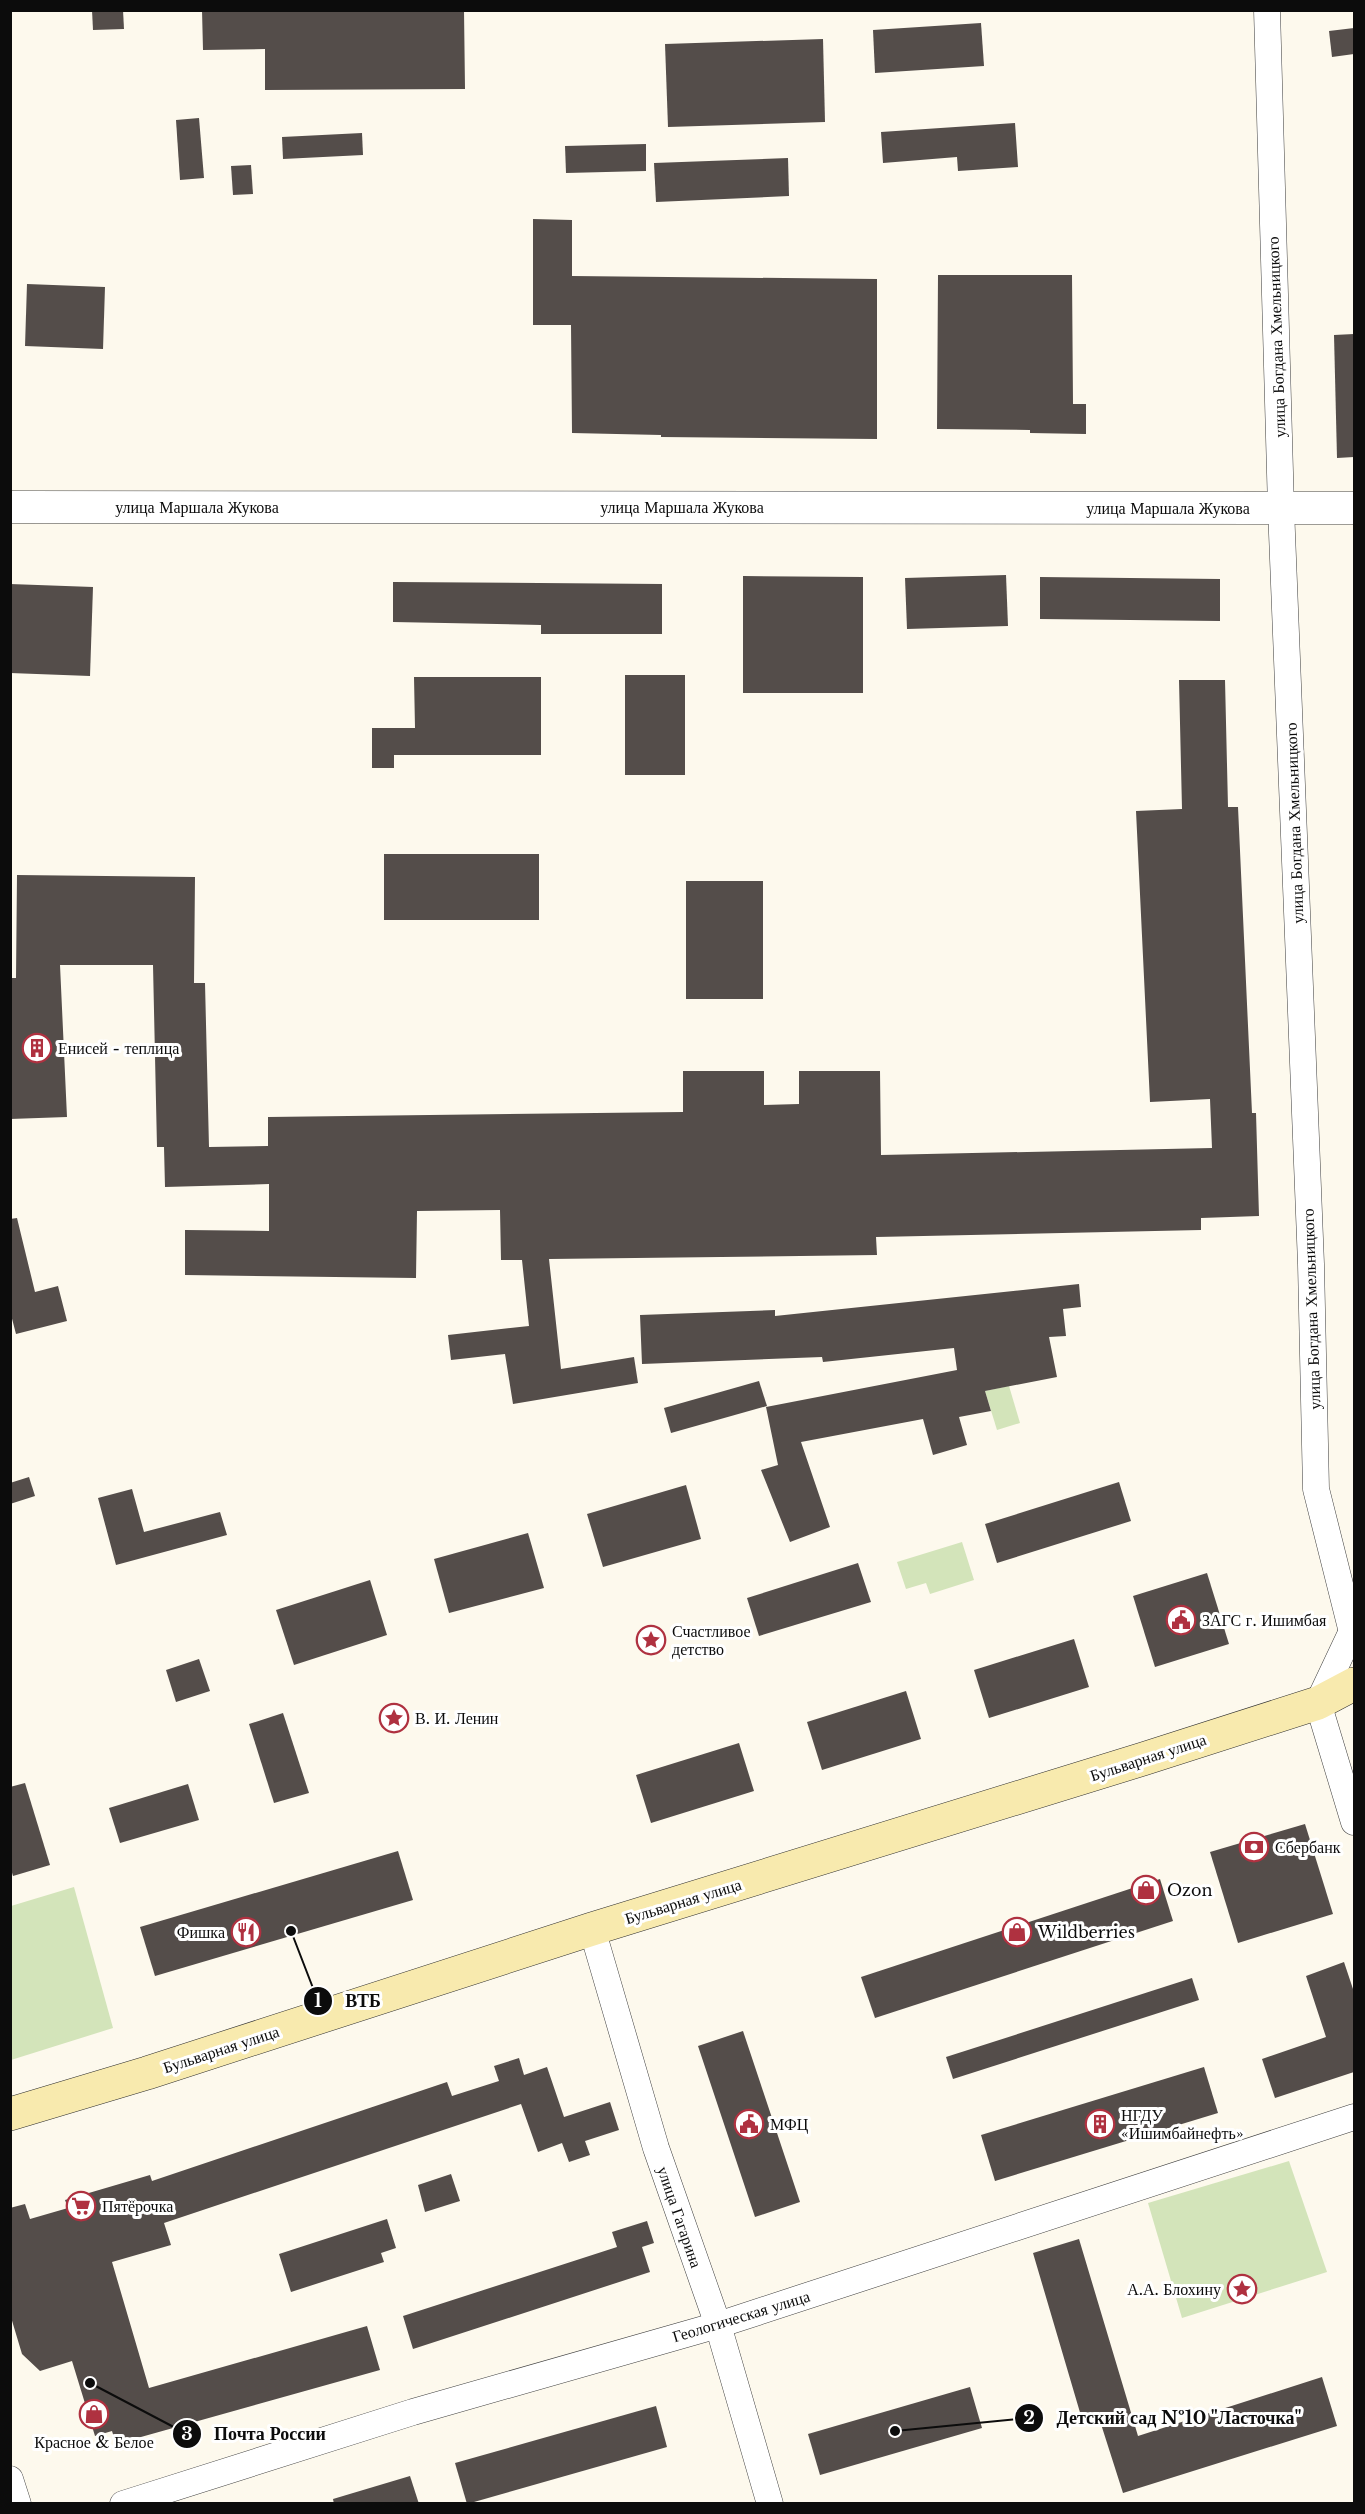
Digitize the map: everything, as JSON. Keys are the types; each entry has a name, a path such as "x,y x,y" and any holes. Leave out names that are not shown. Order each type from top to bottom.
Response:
{"main road":[{"name":"Бульварная улица","path":"10,2114 159,2069 592,1929 1143,1759 1318,1703 1354,1684"}],"street":[{"name":"улица Богдана Хмельницкого","path":"1267,10 1281,508 1311,1264 1316,1489 1353,1635 1318,1703"},
{"name":"улица Маршала Жукова","path":"10,507 1354,508"},
{"path":"1318,1703 1354,1822"},
{"name":"улица Гагарина","path":"592,1929 656,2148 718,2325 770,2504"},
{"name":"Геологическая улица","path":"123,2504 413,2412 718,2325 1354,2117"},
{"path":"10,2479 18,2504"}],"green space":[{"path":"1009,1386 1020,1423 997,1430 985,1391"},
{"path":"962,1542 974,1580 930,1594 926,1583 906,1589 897,1562"},
{"path":"74,1887 113,2028 11,2060 11,1906"},
{"path":"1289,2161 1327,2272 1182,2318 1148,2203"}],"building":[{"path":"92,10 123,10 124,29 93,30"},
{"path":"202,10 464,10 465,89 265,90 265,49 203,50"},
{"path":"981,23 984,66 875,73 873,30"},
{"path":"1354,28 1354,54 1332,57 1329,31"},
{"path":"823,39 825,122 668,127 665,44"},
{"path":"199,118 204,178 180,180 176,120"},
{"path":"1015,123 1018,167 958,171 957,157 883,163 881,132"},
{"path":"362,133 363,155 283,159 282,137"},
{"path":"646,144 646,171 566,173 565,146"},
{"path":"788,158 789,196 656,202 654,163"},
{"path":"251,165 253,194 233,195 231,166"},
{"path":"533,219 572,220 572,276 877,279 877,439 661,437 661,435 572,433 571,325 533,325"},
{"path":"938,275 1072,275 1073,404 1086,404 1086,434 1030,433 1030,430 937,429"},
{"path":"27,284 105,287 103,349 25,346"},
{"path":"1354,334 1354,457 1337,458 1334,335"},
{"path":"1006,575 1008,626 907,629 905,578"},
{"path":"743,576 863,577 863,693 743,693"},
{"path":"1040,577 1220,579 1220,621 1040,619"},
{"path":"393,582 662,584 662,634 541,634 541,625 393,622"},
{"path":"10,584 93,587 90,676 10,673"},
{"path":"625,675 685,675 685,775 625,775"},
{"path":"414,677 541,677 541,755 394,755 394,768 372,768 372,728 415,728"},
{"path":"1179,680 1225,680 1228,807 1238,807 1252,1113 1256,1113 1259,1216 1201,1218 1201,1230 876,1237 877,1255 549,1259 561,1369 634,1357 638,1383 513,1404 505,1354 451,1360 448,1335 529,1326 522,1260 501,1260 500,1210 417,1211 416,1278 185,1275 185,1230 269,1231 269,1184 165,1187 164,1147 157,1147 153,965 60,965 67,1117 10,1119 10,978 16,978 17,875 195,877 194,983 205,983 209,1147 268,1146 268,1117 683,1112 683,1071 764,1071 764,1105 799,1104 799,1071 880,1071 881,1155 1212,1148 1210,1099 1150,1102 1136,811 1182,809"},
{"path":"384,854 539,854 539,920 384,920"},
{"path":"686,881 763,881 763,999 686,999"},
{"path":"17,1218 35,1292 58,1286 67,1321 16,1334 10,1311 10,1219"},
{"path":"1079,1284 1081,1307 1063,1309 1066,1336 1049,1337 1057,1377 985,1391 991,1411 959,1417 967,1445 933,1455 923,1419 801,1442 830,1527 790,1542 761,1470 778,1465 766,1407 957,1370 954,1348 823,1362 822,1357 642,1364 640,1315 775,1310 775,1316"},
{"path":"759,1381 767,1406 671,1433 664,1408"},
{"path":"29,1477 35,1496 10,1504 10,1483"},
{"path":"1119,1482 1131,1521 997,1563 985,1524"},
{"path":"686,1485 701,1539 603,1567 587,1514"},
{"path":"132,1489 144,1532 220,1512 227,1535 116,1565 98,1498"},
{"path":"528,1533 544,1588 449,1613 434,1559"},
{"path":"858,1563 871,1602 759,1636 747,1598"},
{"name":"ЗАГС г. Ишимбая","path":"1207,1573 1229,1644 1155,1667 1133,1596"},
{"path":"370,1580 387,1635 294,1665 276,1610"},
{"path":"1074,1639 1089,1687 989,1718 974,1670"},
{"path":"199,1659 210,1691 176,1702 166,1670"},
{"path":"906,1691 921,1739 822,1770 807,1722"},
{"path":"283,1713 309,1793 274,1803 249,1724"},
{"path":"739,1743 754,1791 651,1823 636,1775"},
{"path":"25,1783 50,1865 13,1876 10,1866 10,1787"},
{"path":"188,1784 199,1820 120,1843 109,1808"},
{"path":"1305,1824 1333,1914 1238,1943 1210,1852"},
{"path":"398,1851 413,1900 155,1976 140,1927"},
{"path":"1160,1879 1173,1921 875,2018 861,1977"},
{"path":"1344,1962 1354,1992 1354,2072 1275,2098 1262,2059 1326,2037 1306,1976"},
{"path":"1192,1978 1199,2000 953,2079 946,2057"},
{"path":"743,2031 800,2202 755,2217 698,2046"},
{"path":"519,2058 524,2075 547,2067 564,2117 610,2102 619,2130 585,2141 590,2155 569,2162 562,2143 538,2152 521,2104 164,2223 171,2245 112,2262 149,2388 367,2326 380,2370 116,2444 112,2431 95,2436 72,2361 40,2371 22,2354 10,2314 10,2208 25,2204 30,2219 68,2208 65,2200 150,2175 152,2181 447,2082 452,2096 499,2081 494,2066"},
{"name":"НГДУ «Ишимбайнефть»","path":"1204,2067 1218,2113 995,2181 981,2135"},
{"path":"451,2174 460,2201 425,2212 418,2185"},
{"path":"387,2219 396,2248 381,2253 384,2262 291,2292 279,2254"},
{"path":"647,2221 654,2243 642,2247 650,2272 413,2349 403,2316 617,2247 612,2232"},
{"path":"1079,2239 1138,2436 1322,2377 1337,2426 1123,2493 1100,2421 1084,2426 1033,2253"},
{"path":"970,2387 982,2428 820,2475 808,2434"},
{"path":"656,2406 667,2447 467,2504 455,2463"},
{"path":"410,2476 419,2504 334,2504 333,2499"}],"place":[{"name":"Енисей - теплица","path":"37,1048"},
{"name":"ЗАГС г. Ишимбая","path":"1181,1620"},
{"name":"Счастливое детство","path":"651,1640"},
{"name":"В. И. Ленин","path":"394,1718"},
{"name":"Сбербанк","path":"1254,1847"},
{"name":"Ozon","path":"1146,1890"},
{"name":"ВТБ","path":"291,1931"},
{"name":"Фишка","path":"246,1932"},
{"name":"Wildberries","path":"1017,1932"},
{"name":"МФЦ","path":"749,2124"},
{"name":"НГДУ «Ишимбайнефть»","path":"1100,2124"},
{"name":"Пятёрочка","path":"81,2206"},
{"name":"А.А. Блохину","path":"1242,2289"},
{"name":"Почта России","path":"90,2383"},
{"name":"Красное & Белое","path":"94,2414"},
{"name":"Детский сад №10 \"Ласточка\"","path":"895,2431"}]}
